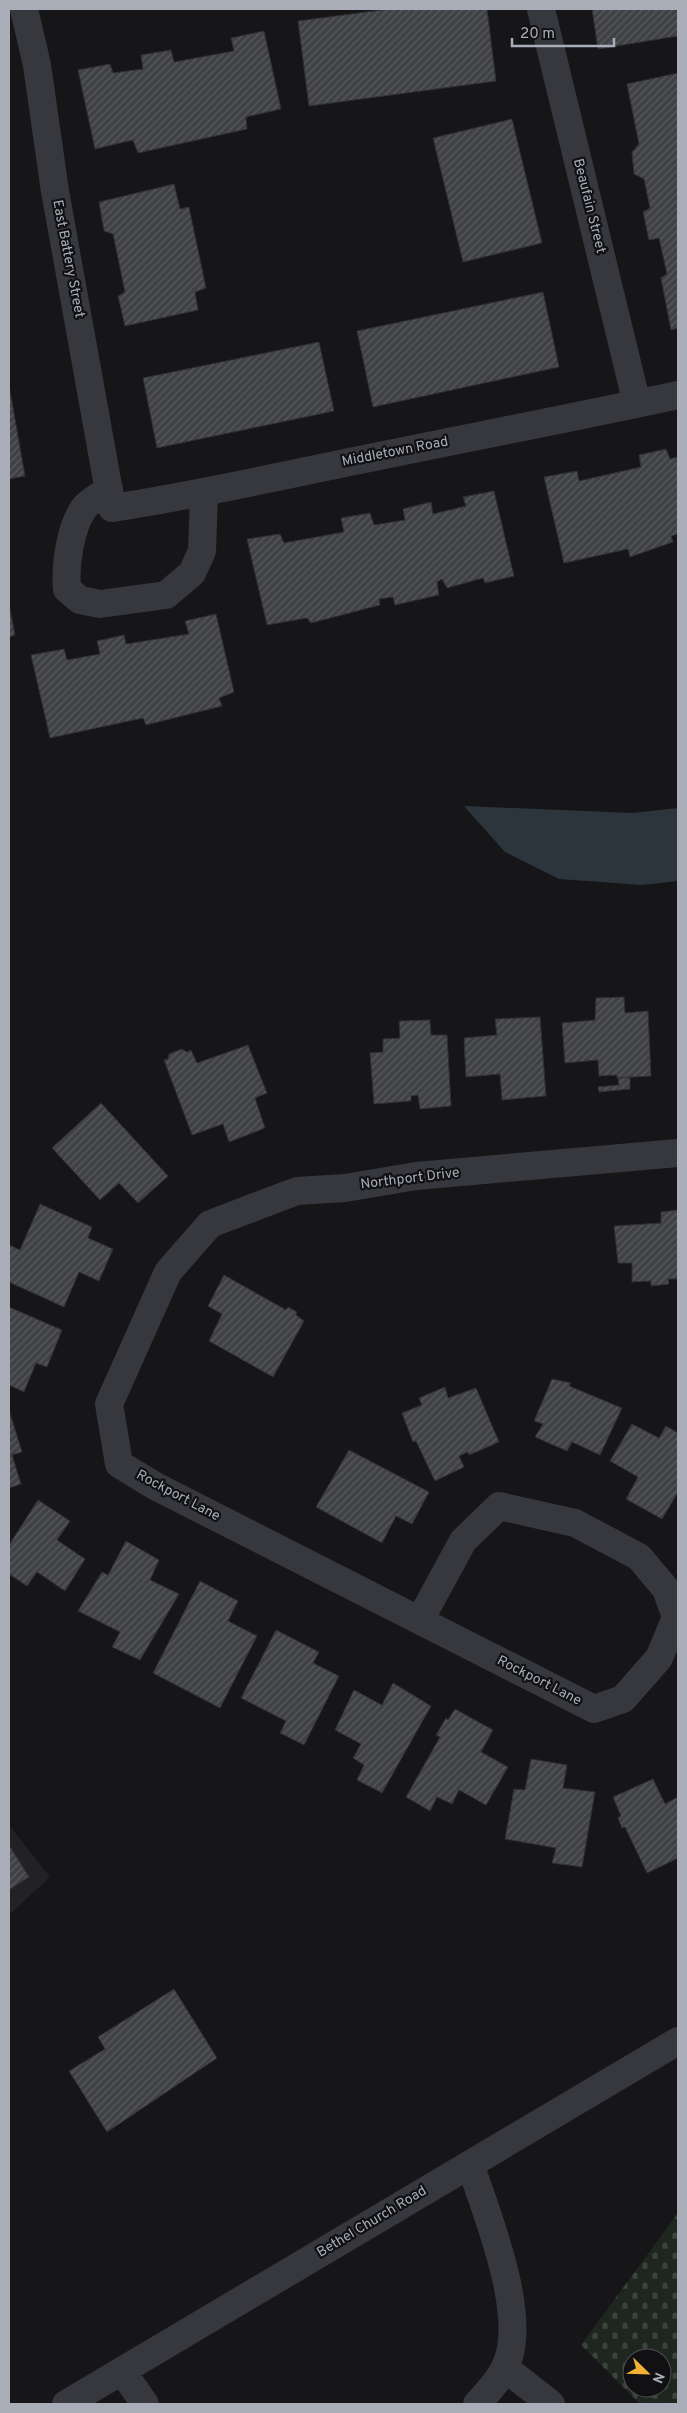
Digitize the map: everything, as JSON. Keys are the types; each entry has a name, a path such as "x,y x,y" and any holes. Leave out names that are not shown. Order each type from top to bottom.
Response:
{"street":[{"name":"East Battery Street","path":"24,9 37,65 55,191 111,499"},
{"name":"Beaufain Street","path":"541,9 637,404"},
{"name":"Middletown Road","path":"111,499 204,494 297,472 555,422 678,395"},
{"path":"111,499 84,507 70,548 66,568 67,589 80,600 100,604 166,595 192,574 202,551 204,494"},
{"name":"Northport Drive","path":"168,1272 210,1224 297,1192 346,1188 426,1176 678,1153"},
{"name":"Rockport Lane","path":"168,1272 109,1404 120,1464 155,1486 594,1709 624,1699 659,1658 676,1617 666,1589 639,1557 575,1523 499,1506 463,1541 420,1620"},
{"name":"Bethel Church Road","path":"66,2404 678,2041"},
{"path":"470,2164 506,2277 513,2327 510,2355 505,2368 477,2404"},
{"path":"505,2368 551,2404"},
{"path":"122,2371 145,2404"}],"shaded area":[{"path":"464,806 632,813 678,808 678,881 642,885 559,879 505,852"},
{"path":"9,1825 50,1877 9,1915"}],"green space":[{"path":"678,2213 678,2404 640,2404 634,2398 672,2398 672,2348 622,2348 622,2386 581,2345"}],"building":[{"path":"389,9 487,9 496,81 309,106 298,21"},
{"path":"592,9 678,9 678,36 598,49"},
{"path":"264,31 281,109 246,117 247,129 138,153 133,140 95,149 78,70 110,64 113,73 143,69 141,55 171,50 174,62 234,51 231,38"},
{"path":"678,73 678,328 671,330 661,278 667,274 659,238 649,240 643,212 650,208 644,179 634,174 632,152 639,144 627,84"},
{"path":"512,119 542,243 463,262 433,138"},
{"path":"174,184 180,209 189,207 206,288 195,292 198,310 125,326 118,296 125,292 113,234 104,231 99,202"},
{"path":"543,292 559,367 373,407 357,331"},
{"path":"319,342 334,411 157,448 143,378"},
{"path":"9,385 25,476 9,479"},
{"path":"666,449 670,459 678,457 678,534 671,536 673,542 630,557 628,549 564,563 544,477 577,471 579,481 641,467 639,455"},
{"path":"494,491 514,576 485,583 483,578 447,588 442,579 437,582 439,595 395,605 393,597 379,599 380,605 311,623 307,618 267,625 247,539 280,534 284,543 344,532 341,518 370,513 374,525 405,520 403,509 431,502 433,514 466,506 463,497"},
{"path":"9,604 15,635 9,637"},
{"path":"216,614 234,692 219,698 222,706 146,725 143,718 50,738 31,655 64,649 67,660 100,654 97,641 124,635 126,644 189,634 185,621"},
{"path":"624,997 625,1013 648,1011 651,1076 617,1078 617,1075 599,1076 598,1060 565,1063 562,1023 595,1020 596,998"},
{"path":"540,1017 546,1096 502,1100 500,1074 466,1077 464,1038 497,1035 495,1019"},
{"path":"430,1020 431,1035 447,1035 451,1106 420,1109 418,1095 411,1096 411,1101 374,1104 370,1053 383,1052 383,1039 400,1038 399,1021"},
{"path":"248,1045 267,1093 255,1098 265,1128 229,1142 223,1124 192,1135 164,1060 168,1059 169,1054 182,1049 187,1052 191,1050 197,1063"},
{"path":"630,1077 630,1089 599,1092 598,1087 619,1085 618,1078"},
{"path":"101,1103 168,1176 138,1203 119,1183 100,1200 52,1148"},
{"path":"40,1204 92,1227 88,1238 113,1249 99,1281 79,1272 64,1307 9,1282 9,1245 20,1250"},
{"path":"678,1210 678,1279 668,1279 669,1284 651,1286 651,1281 632,1282 632,1263 618,1263 614,1226 661,1223 661,1212"},
{"path":"224,1275 286,1310 288,1307 297,1312 296,1315 304,1321 273,1377 209,1341 222,1314 208,1306"},
{"path":"9,1307 62,1330 47,1367 36,1363 24,1392 9,1385"},
{"path":"552,1379 571,1383 569,1386 622,1408 600,1455 572,1442 567,1451 535,1437 543,1424 534,1421"},
{"path":"445,1387 448,1398 476,1388 499,1442 469,1455 468,1452 459,1456 464,1467 435,1481 416,1441 413,1442 402,1413 422,1405 419,1398"},
{"path":"9,1410 22,1452 12,1455 21,1484 9,1488"},
{"path":"632,1424 659,1438 666,1426 678,1433 678,1492 662,1519 626,1499 638,1477 610,1461"},
{"path":"349,1450 429,1492 412,1524 396,1516 382,1543 316,1507"},
{"path":"38,1500 70,1521 57,1540 85,1559 65,1591 37,1572 27,1586 9,1574 9,1545"},
{"path":"126,1541 159,1560 150,1580 179,1594 140,1660 112,1647 120,1632 78,1611 102,1572 108,1575"},
{"path":"200,1581 238,1601 228,1621 257,1636 220,1708 153,1673"},
{"path":"276,1630 319,1652 313,1663 339,1676 304,1745 280,1733 286,1721 241,1698"},
{"path":"393,1683 431,1706 382,1793 357,1780 364,1765 353,1758 361,1744 335,1730 354,1690 382,1705"},
{"path":"455,1709 493,1730 481,1752 508,1767 486,1805 459,1790 452,1804 437,1797 430,1811 406,1797 440,1737 436,1735 446,1718 448,1720"},
{"path":"531,1759 567,1765 563,1788 595,1792 582,1867 552,1863 556,1848 505,1839 514,1789 525,1790"},
{"path":"653,1779 665,1804 678,1797 678,1858 647,1873 625,1827 622,1828 618,1818 621,1816 613,1797"},
{"path":"9,1845 29,1877 9,1890"},
{"path":"174,1989 217,2058 107,2132 69,2071 105,2049 98,2037"}]}
